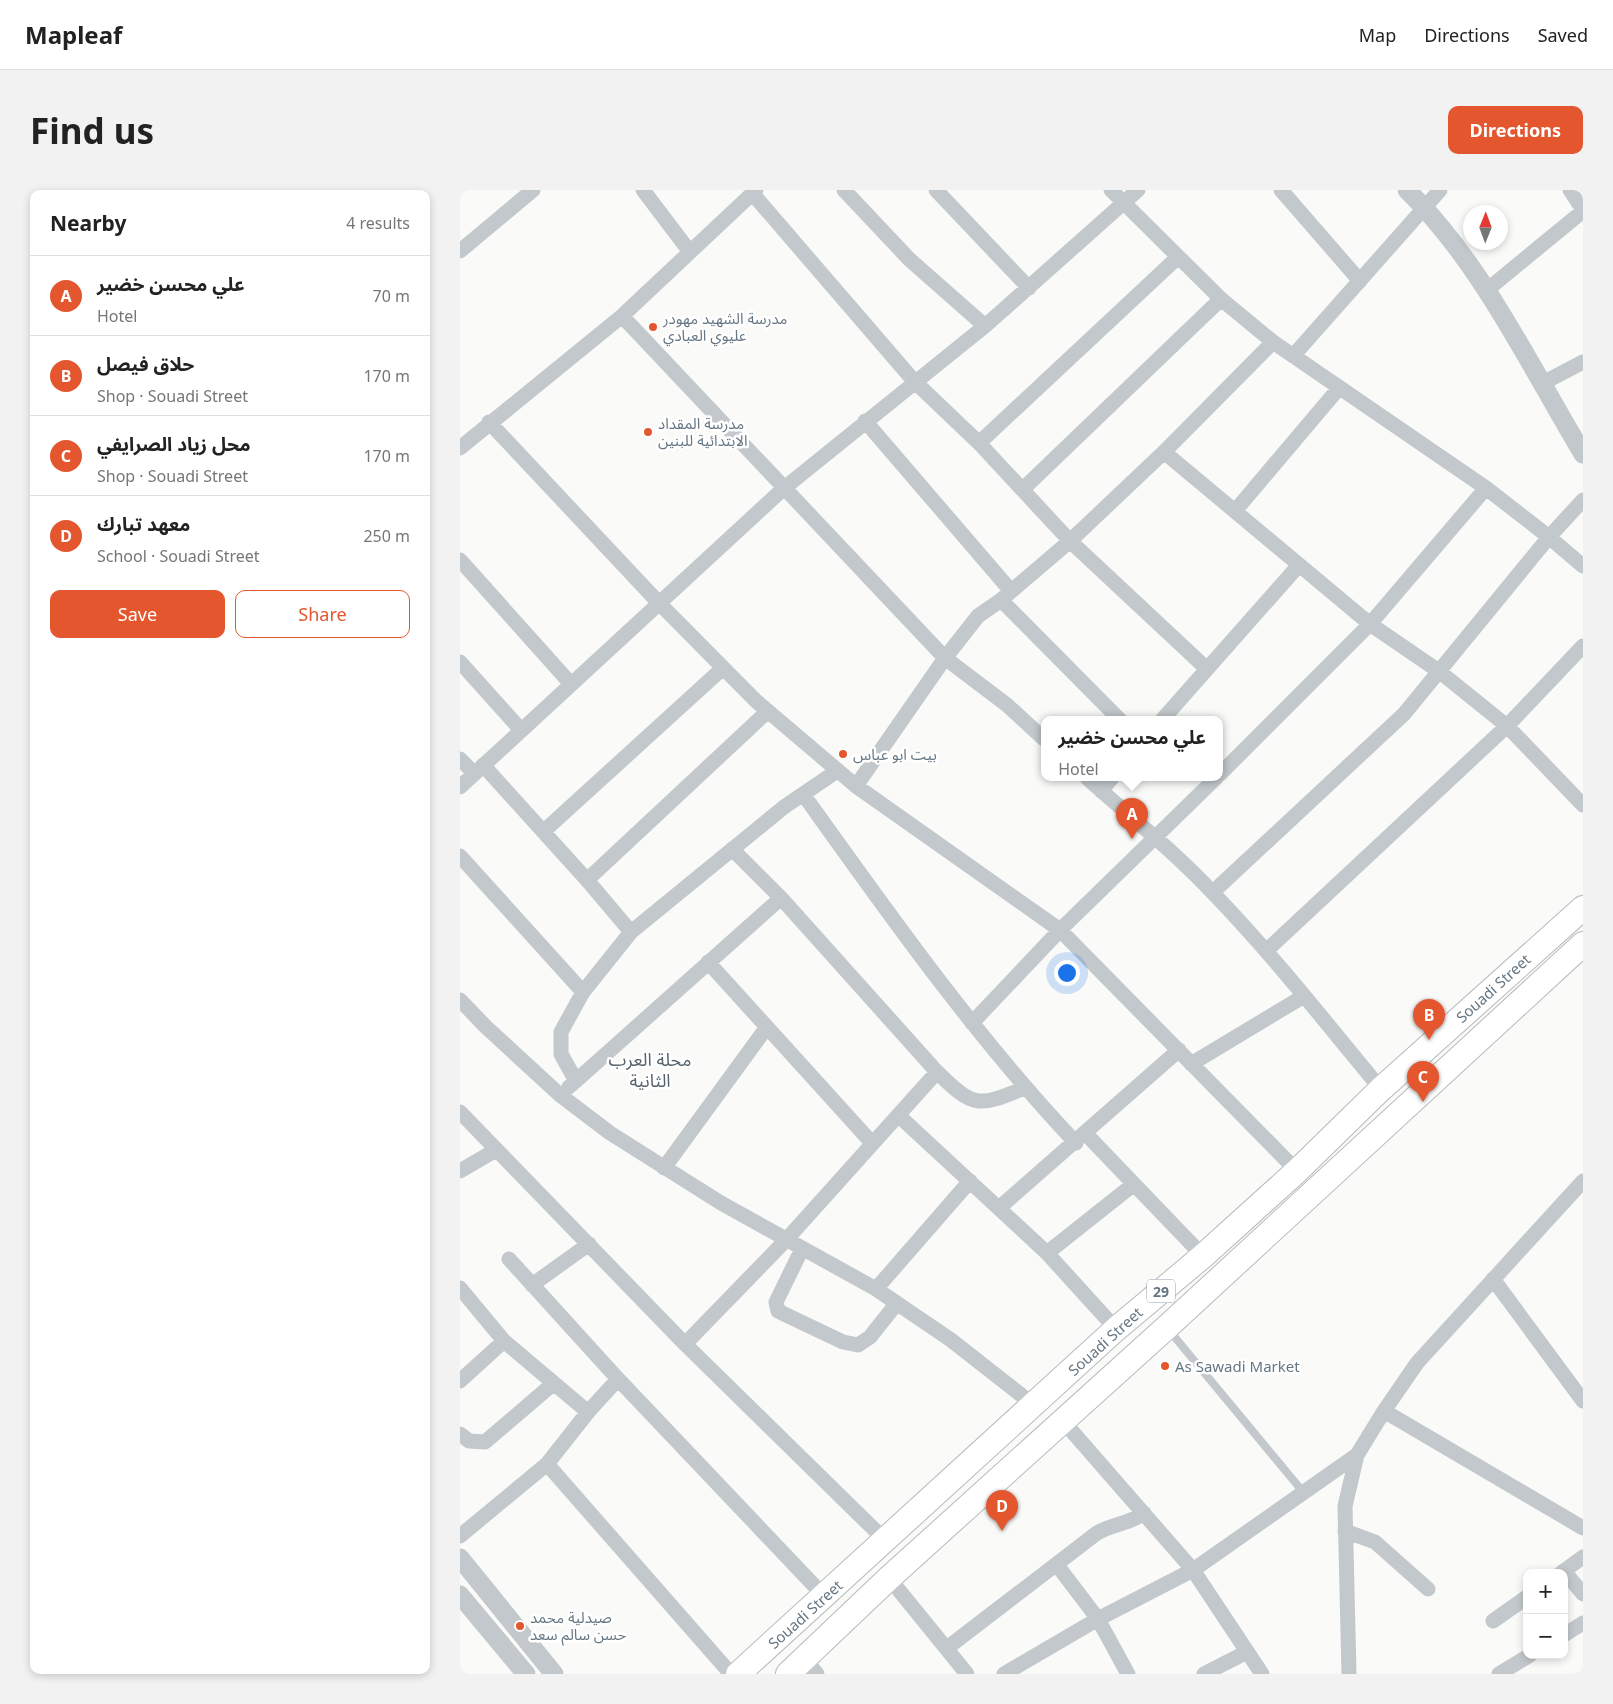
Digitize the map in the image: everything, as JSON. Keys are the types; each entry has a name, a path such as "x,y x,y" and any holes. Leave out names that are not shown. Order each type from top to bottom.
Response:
{"main road":[{"name":"Souadi Street","path":"738,1674 825,1597 1146,1303 1203,1256 1297,1171 1381,1090 1583,908"},
{"name":"Souadi Street","path":"803,1669 889,1578 1167,1327 1583,944"},
{"path":"1146,1303 1167,1327"}],"street":[{"path":"460,250 534,190"},
{"path":"643,190 690,252"},
{"path":"844,190 909,259 985,326"},
{"path":"936,190 1029,288"},
{"path":"1111,190 1177,258 1221,299 1273,342 1486,488 1549,536 1583,566"},
{"path":"460,786 783,489 914,381 985,326 1138,190"},
{"path":"1281,190 1360,281"},
{"path":"1407,190 1424,207 1488,290 1583,454"},
{"path":"1293,356 1440,190"},
{"path":"1488,290 1583,210 1570,190"},
{"path":"460,448 489,422 622,316 754,192 914,381 979,443 1070,541 1207,669"},
{"path":"979,443 1177,258"},
{"path":"1022,489 1221,299"},
{"path":"622,316 783,489 945,658 1007,705 1041,737"},
{"path":"856,786 945,658 978,616 1070,541 1164,452 1273,342"},
{"path":"1541,384 1583,362"},
{"path":"1235,511 1339,388"},
{"path":"865,421 1006,595 1116,716"},
{"path":"489,422 658,602 768,711 856,786 1060,930 1297,1171"},
{"path":"1164,452 1370,624 1440,672 1507,726 1583,804"},
{"path":"1223,771 1370,624 1486,488"},
{"path":"1213,892 1404,714 1549,536 1583,500"},
{"path":"460,560 571,684"},
{"path":"1166,716 1299,565"},
{"path":"1266,951 1507,726 1583,646"},
{"path":"460,662 520,730"},
{"path":"544,831 723,668"},
{"path":"587,880 768,711"},
{"path":"460,758 479,769 544,831 631,932"},
{"path":"576,1081 561,1054 559,1043 565,1021 583,992 631,932 732,849 803,794 837,771"},
{"path":"1090,781 1155,837 1213,892 1266,951 1381,1090"},
{"path":"1101,790 1109,781"},
{"path":"972,1023 1060,930 1213,781"},
{"path":"803,794 923,962 1024,1088 1134,1184 1203,1256"},
{"path":"732,849 781,898 937,1072 967,1098 978,1102 1000,1098 1024,1088"},
{"path":"460,856 583,992"},
{"path":"560,1095 781,898"},
{"path":"708,962 872,1144"},
{"path":"1191,1064 1304,996"},
{"path":"460,1000 560,1095 610,1133 664,1168 786,1240 876,1289 951,1340 1034,1405"},
{"path":"664,1168 767,1027"},
{"path":"999,1208 1179,1050"},
{"path":"686,1344 786,1240 937,1072"},
{"path":"460,1112 686,1344 886,1541"},
{"path":"898,1115 1047,1253 1116,1330"},
{"path":"460,1171 496,1150"},
{"path":"876,1289 970,1181"},
{"path":"1047,1253 1134,1184"},
{"path":"1349,1674 1345,1506 1358,1455 1384,1411 1417,1364 1493,1279 1582,1185"},
{"path":"532,1285 590,1244"},
{"path":"802,1249 776,1302 778,1311 843,1342 858,1345 870,1338 897,1303"},
{"path":"509,1259 618,1379 825,1597"},
{"path":"1493,1279 1583,1401"},
{"path":"460,1288 504,1341 588,1412"},
{"path":"460,1381 504,1341"},
{"path":"460,1536 547,1464 588,1412 618,1379"},
{"path":"460,1434 469,1442 477,1444 485,1442 554,1383"},
{"path":"1384,1411 1583,1528"},
{"path":"1063,1421 1193,1570 1262,1674"},
{"path":"1004,1674 1098,1618 1193,1570 1358,1455"},
{"path":"547,1464 732,1674"},
{"path":"947,1648 1097,1533 1132,1521 1144,1513"},
{"path":"1346,1532 1375,1542 1428,1589"},
{"path":"1566,1569 1583,1557"},
{"path":"460,1558 553,1673"},
{"path":"1057,1565 1098,1618 1128,1674"},
{"path":"889,1578 966,1674"},
{"path":"1568,1578 1583,1594"},
{"path":"460,1595 526,1674"},
{"path":"1492,1620 1523,1600"},
{"path":"1568,1632 1583,1623"},
{"path":"1204,1674 1247,1652"},
{"path":"1499,1674 1523,1659"}],"lane":[{"path":"1167,1327 1305,1493"}],"place":[{"name":"مدرسة الشهيد مهودر عليوي العبادي","path":"653,327"},
{"name":"مدرسة المقداد الابتدائية للبنين","path":"648,432"},
{"name":"بيت ابو عباس","path":"843,754"},
{"name":"علي محسن خضير","path":"1132,839"},
{"name":"حلاق فيصل","path":"1429,1040"},
{"name":"محل زياد الصرايفي","path":"1423,1102"},
{"name":"As Sawadi Market","path":"1165,1366"},
{"name":"معهد تبارك","path":"1002,1531"},
{"name":"صيدلية محمد حسن سالم سعد","path":"520,1626"}],"district":[{"name":"محلة العرب الثانية","path":"650,1070"}]}
